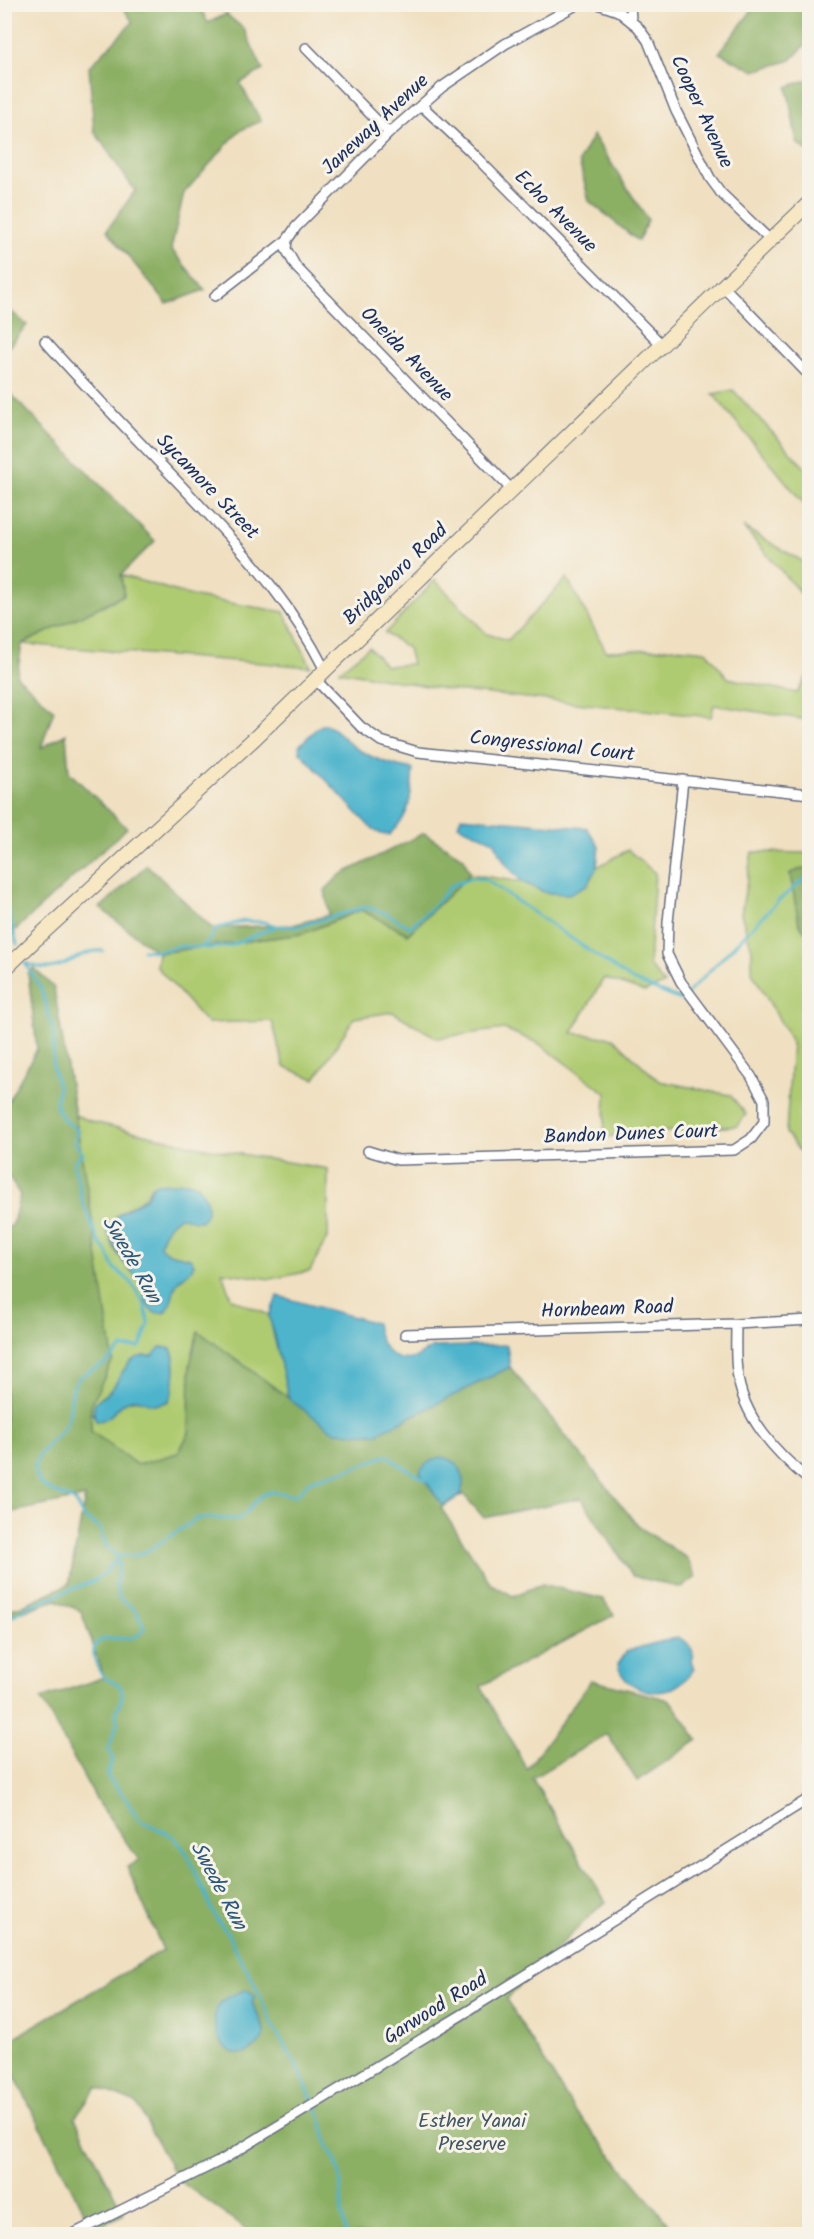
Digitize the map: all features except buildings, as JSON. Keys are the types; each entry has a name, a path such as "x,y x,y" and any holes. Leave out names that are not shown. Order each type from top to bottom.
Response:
{"main road":[{"name":"Bridgeboro Road","path":"4,970 321,675 810,202"}],"street":[{"name":"Janeway Avenue","path":"215,296 287,240 296,227 389,133 421,105 469,67 534,27 578,4"},
{"path":"598,4 618,11 631,20"},
{"path":"630,4 631,20"},
{"name":"Cooper Avenue","path":"631,20 648,41 676,111 710,178 721,193 770,240"},
{"path":"306,48 389,133"},
{"name":"Echo Avenue","path":"421,105 468,149 662,345"},
{"name":"Oneida Avenue","path":"287,240 286,249 296,267 511,489"},
{"path":"723,286 810,375"},
{"name":"Sycamore Street","path":"45,342 249,557 292,612 308,637 321,675"},
{"name":"Congressional Court","path":"321,675 361,728 381,741 418,752 810,795"},
{"name":"Bandon Dunes Court","path":"368,1151 398,1160 734,1150 751,1139 764,1122 764,1100 751,1076 681,982 667,954 682,780"},
{"name":"Hornbeam Road","path":"405,1334 810,1320"},
{"path":"736,1324 737,1372 750,1413 768,1440 810,1481"},
{"name":"Garwood Road","path":"73,2235 222,2160 320,2102 810,1798"}],"green space":[{"path":"121,5 199,5 208,23 226,14 244,29 263,70 240,83 261,121 239,131 184,193 171,249 205,290 167,304 107,230 135,191 94,131 89,67 133,22"},
{"path":"756,5 809,5 810,40 791,60 755,71 719,53"},
{"path":"810,79 809,152 797,143 787,87"},
{"path":"593,135 648,220 638,241 589,201 579,161"},
{"path":"5,306 27,325 5,351"},
{"path":"5,388 155,541 121,575 124,595 22,644 17,676 54,710 41,748 66,734 69,772 127,828 12,933 4,896"},
{"path":"733,390 809,472 809,510 713,394"},
{"path":"743,527 809,565 809,603"},
{"path":"121,575 195,597 284,612 311,667 22,644 124,595"},
{"path":"567,578 606,651 677,648 706,651 728,678 797,693 809,673 809,720 714,705 711,717 450,690 339,671 369,647 386,666 412,664 408,648 385,633 435,580 487,634 508,640"},
{"path":"424,833 464,858 470,874 408,934 361,910 302,934 158,953 100,908 147,865 212,928 293,925 329,915 325,890 340,875"},
{"path":"628,850 655,873 649,965 664,984 644,992 604,978 572,1033 613,1038 659,1081 730,1095 746,1114 737,1126 604,1137 606,1093 538,1043 504,1029 437,1038 393,1012 354,1018 315,1079 284,1067 272,1021 207,1023 156,966 158,953 302,934 361,910 408,934 470,874 522,882 546,893 587,885 597,867"},
{"path":"752,852 809,853 809,867 790,873 799,924 809,936 809,1164 786,1133 792,1042 752,972 752,949 741,914"},
{"path":"810,867 809,936 799,924 790,873"},
{"name":"Esther Yanai Preserve","path":"34,968 54,988 113,1360 91,1405 91,1431 137,1465 178,1453 189,1433 190,1365 198,1331 335,1432 376,1434 510,1367 639,1527 687,1558 696,1577 682,1588 633,1576 581,1498 484,1518 463,1494 441,1508 491,1584 513,1596 542,1584 603,1599 614,1615 481,1686 527,1769 591,1680 670,1700 698,1740 637,1781 607,1734 532,1778 606,1902 506,1999 575,2111 677,2234 253,2234 177,2179 136,2103 97,2087 75,2118 124,2214 93,2230 5,2057 5,2043 163,1950 127,1867 139,1860 96,1799 41,1699 104,1677 81,1611 56,1600 5,1617 5,1610 19,1607 69,1584 85,1497 12,1512 5,1517 5,1271 10,1260 5,1257 5,1227 12,1226 20,1195 5,1170 5,1107 37,1049 28,973"},
{"path":"75,1115 93,1122 205,1148 328,1169 328,1236 310,1271 271,1279 222,1272 231,1298 269,1315 289,1399 198,1332 190,1365 189,1433 178,1453 137,1465 91,1431 90,1405 113,1360","holes":["187,1182 198,1185 202,1195 203,1206 200,1221 183,1217 176,1218 167,1229 160,1246 168,1253 190,1258 194,1264 191,1270 180,1279 165,1313 116,1251 110,1233 111,1224 117,1216 144,1197 151,1186","162,1347 171,1349 175,1361 169,1401 158,1404 132,1400 122,1404 103,1420 96,1421 94,1413 96,1402 114,1386 125,1368 138,1357 153,1356"]}],"water":[{"path":"325,724 365,754 413,769 409,805 397,827 389,835 381,834 369,826 300,752 299,746 318,727"},
{"path":"461,817 587,828 599,846 597,867 587,885 569,894 546,893 522,882 505,863 494,841 458,825"},
{"path":"187,1182 197,1186 207,1202 204,1218 199,1221 185,1217 174,1220 164,1233 160,1246 168,1253 190,1258 194,1265 177,1283 166,1312 155,1313 146,1302 143,1284 123,1262 108,1233 118,1215 146,1198 154,1184"},
{"path":"278,1296 376,1323 382,1343 390,1354 396,1357 411,1359 436,1347 507,1345 510,1367 376,1434 335,1432 289,1399 269,1315"},
{"path":"160,1347 171,1349 174,1360 174,1382 169,1401 151,1404 132,1399 122,1404 107,1418 96,1421 95,1402 110,1391 133,1360 138,1357 153,1356"},
{"path":"441,1457 458,1466 463,1482 461,1495 443,1506 420,1473 428,1463"},
{"path":"677,1637 692,1649 691,1660 694,1669 676,1687 661,1691 645,1690 630,1683 620,1671 618,1664 627,1651"},
{"path":"247,1989 255,1996 252,2001 264,2035 260,2043 252,2049 243,2053 234,2053 221,2042 215,2023 216,2013 226,1998"}],"waterway":[{"path":"202,947 217,928 244,921 297,927 366,907 385,913 410,927 433,907 451,886 471,878 485,879 632,980 681,1000 778,901 810,874"},
{"name":"Swede Run","path":"4,889 17,944"},
{"path":"143,950 159,951 181,946 210,948 230,946 276,926"},
{"path":"25,963 40,967 56,967 82,955 103,951"},
{"name":"Swede Run","path":"25,963 41,988 54,1033 53,1068 58,1087 56,1106 63,1119 77,1130 75,1142 83,1154 76,1159 74,1164 82,1200 99,1242 107,1252 114,1268 130,1281 144,1303 149,1324 140,1347 122,1348 104,1364 77,1380 72,1392 66,1423 40,1455 35,1468 39,1480 47,1489 76,1502 83,1517 100,1528 105,1544 117,1557 118,1597 136,1611 144,1627 140,1634 134,1637 103,1640 97,1643 94,1649 95,1661 100,1672 105,1678 120,1686 122,1695 116,1714 116,1726 108,1749 113,1757 107,1776 126,1799 139,1820 171,1835 180,1844 187,1854 217,1920 227,1932 255,1984 274,2028 296,2065 319,2113 328,2147 340,2173 342,2213 346,2234"},
{"path":"117,1556 136,1555 149,1550 198,1518 239,1519 257,1499 266,1493 296,1495 311,1480 351,1469 385,1456 389,1456 398,1464 426,1480"},
{"path":"4,1621 29,1606 96,1580 109,1569 111,1563 119,1563"}]}
